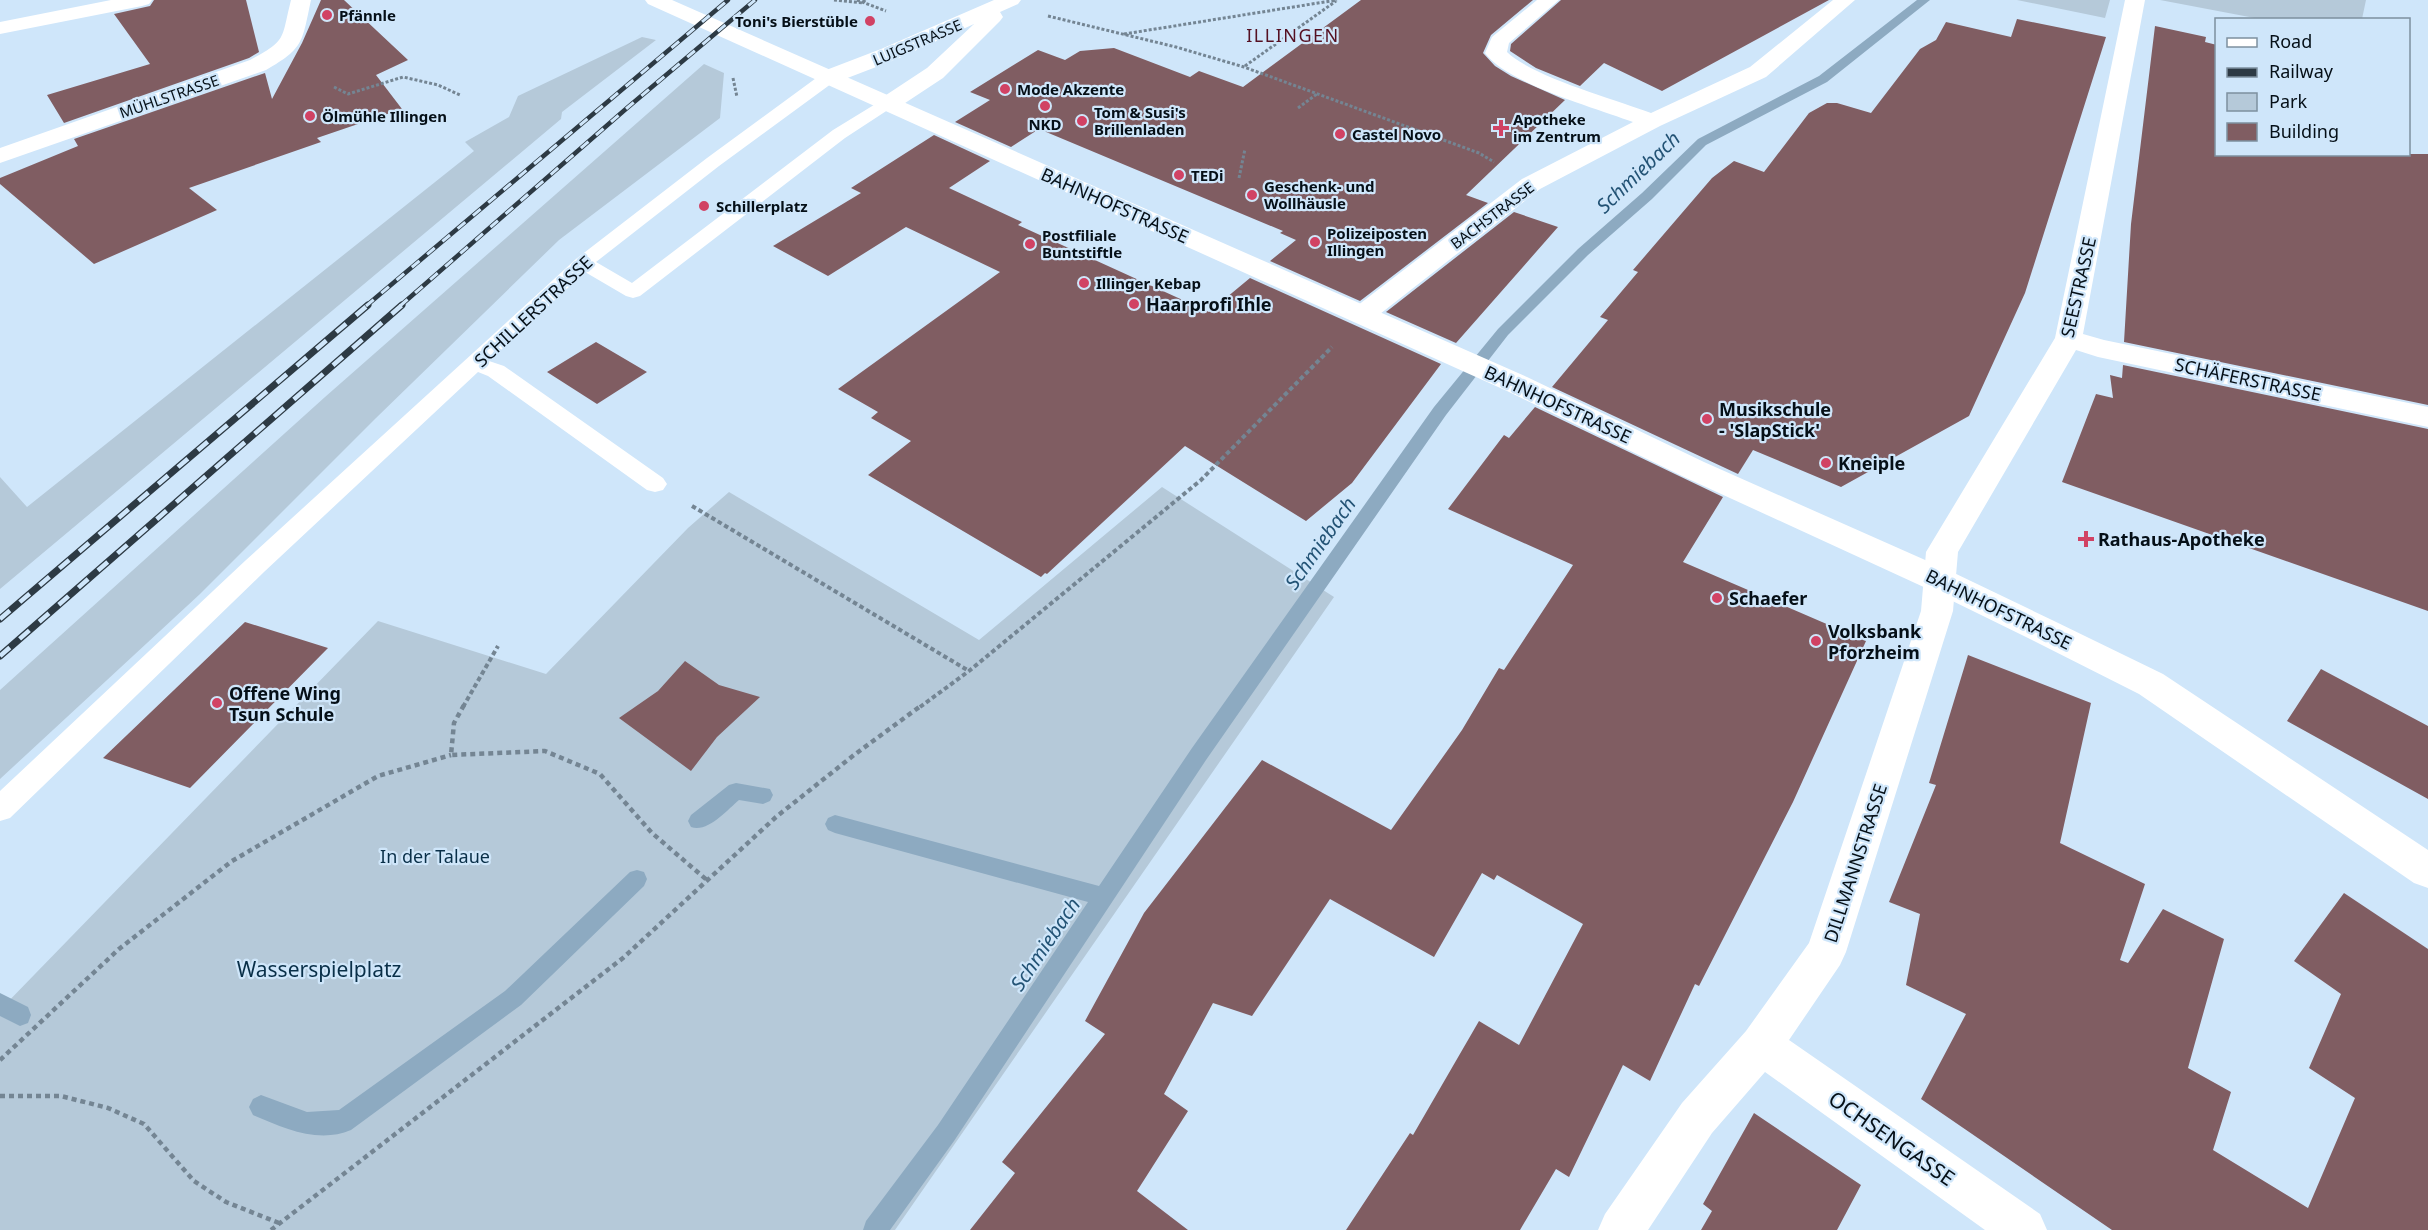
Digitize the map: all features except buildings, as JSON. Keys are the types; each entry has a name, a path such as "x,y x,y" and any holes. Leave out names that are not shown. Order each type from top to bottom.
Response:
{"street":[{"path":"0,28 142,0"},
{"name":"MÜHLSTRASSE","path":"0,156 258,65 293,43 301,0"},
{"name":"BAHNHOFSTRASSE","path":"655,0 1517,384 1693,469 1939,580 2151,684 2428,871"},
{"path":"1550,0 1499,41 1496,53 1508,64 1527,75 1652,121"},
{"name":"BACHSTRASSE","path":"1362,315 1532,184 1652,121 1758,72 1845,0"},
{"name":"SEESTRASSE","path":"1939,580 1942,552 2069,338 2135,0"},
{"name":"LUIGSTRASSE","path":"829,77 889,54 1007,2"},
{"name":"LUIGSTRASSE","path":"888,104 934,73 981,31 1007,2"},
{"name":"SCHÄFERSTRASSE","path":"2069,338 2098,348 2428,417"},
{"name":"DILLMANNSTRASSE","path":"1621,1230 1697,1118 1761,1045 1826,952 1937,610 1939,580"},
{"name":"OCHSENGASSE","path":"1761,1045 2024,1230"}],"lane":[{"name":"SCHILLERSTRASSE","path":"0,809 255,566 583,263 713,162 829,77"},
{"path":"583,263 633,292 839,134 888,104"},
{"path":"475,364 496,371 655,484"}],"path":[{"path":"834,0 863,3 865,0"},
{"path":"1120,35 1337,0"},
{"path":"1244,67 1337,0"},
{"path":"1007,2 1120,35 1176,47 1244,67 1479,153 1532,184"},
{"path":"334,87 348,94 403,77 438,85 460,95"},
{"path":"1298,108 1317,94"},
{"path":"1239,178 1245,149"},
{"path":"271,1230 623,958 776,817 845,762 969,672 1201,480 1290,392 1362,315"},
{"path":"655,484 969,672"},
{"path":"451,756 454,723 498,646"},
{"path":"0,1060 119,949 232,861 378,776 451,756 545,751 600,774 652,833 708,881"},
{"path":"0,1096 61,1096 108,1108 144,1124 194,1181 226,1202 280,1224"}],"green space":[{"path":"2017,0 2110,0 2105,18"},
{"path":"2160,0 2366,0 2362,18 2255,18"},
{"path":"642,37 656,40 562,112 561,119 0,589 0,477 27,507 474,151 465,142 509,117 518,96"},
{"path":"704,64 724,73 720,118 559,240 200,594 0,779 0,690 325,397"},
{"path":"1162,487 1334,597 895,1230 0,1230 0,1010 378,621 546,674 688,528 729,492 979,640"}],"waterway":[{"name":"Schmiebach","path":"1104,897 1199,754 1440,411 1503,332 1583,252 1647,196 1702,142 1823,79 1924,0"},
{"path":"698,821 736,791 763,795"},
{"path":"835,824 1104,897"},
{"path":"261,1107 307,1124 343,1122 513,998 637,879"},
{"name":"Schmiebach","path":"875,1230 946,1133 1104,897"},
{"path":"0,1004 20,1015"}],"railway":[{"path":"366,306 728,0"},
{"path":"400,306 755,0"},
{"path":"0,619 368,305"},
{"path":"0,656 402,305"}],"place":[{"name":"Pfännle","path":"327,15"},
{"name":"Toni's Bierstüble","path":"870,21"},
{"name":"Mode Akzente","path":"1005,89"},
{"name":"NKD","path":"1045,106"},
{"name":"Ölmühle Illingen","path":"310,116"},
{"name":"Tom & Susi's Brillenladen","path":"1082,121"},
{"name":"Apotheke im Zentrum","path":"1501,128"},
{"name":"Castel Novo","path":"1340,134"},
{"name":"TEDi","path":"1179,175"},
{"name":"Geschenk- und Wollhäusle","path":"1252,195"},
{"name":"Schillerplatz","path":"704,206"},
{"name":"Polizeiposten Illingen","path":"1315,242"},
{"name":"Postfiliale Buntstiftle","path":"1030,244"},
{"name":"Illinger Kebap","path":"1084,283"},
{"name":"Haarprofi Ihle","path":"1134,304"},
{"name":"Musikschule - 'SlapStick'","path":"1707,419"},
{"name":"Kneiple","path":"1826,463"},
{"name":"Rathaus-Apotheke","path":"2086,539"},
{"name":"Schaefer","path":"1717,598"},
{"name":"Volksbank Pforzheim","path":"1816,641"},
{"name":"Offene Wing Tsun Schule","path":"217,703"}],"district":[{"name":"ILLINGEN","path":"1293,35"}],"park label":[{"name":"In der Talaue","path":"435,856"},
{"name":"Wasserspielplatz","path":"319,969"}]}
